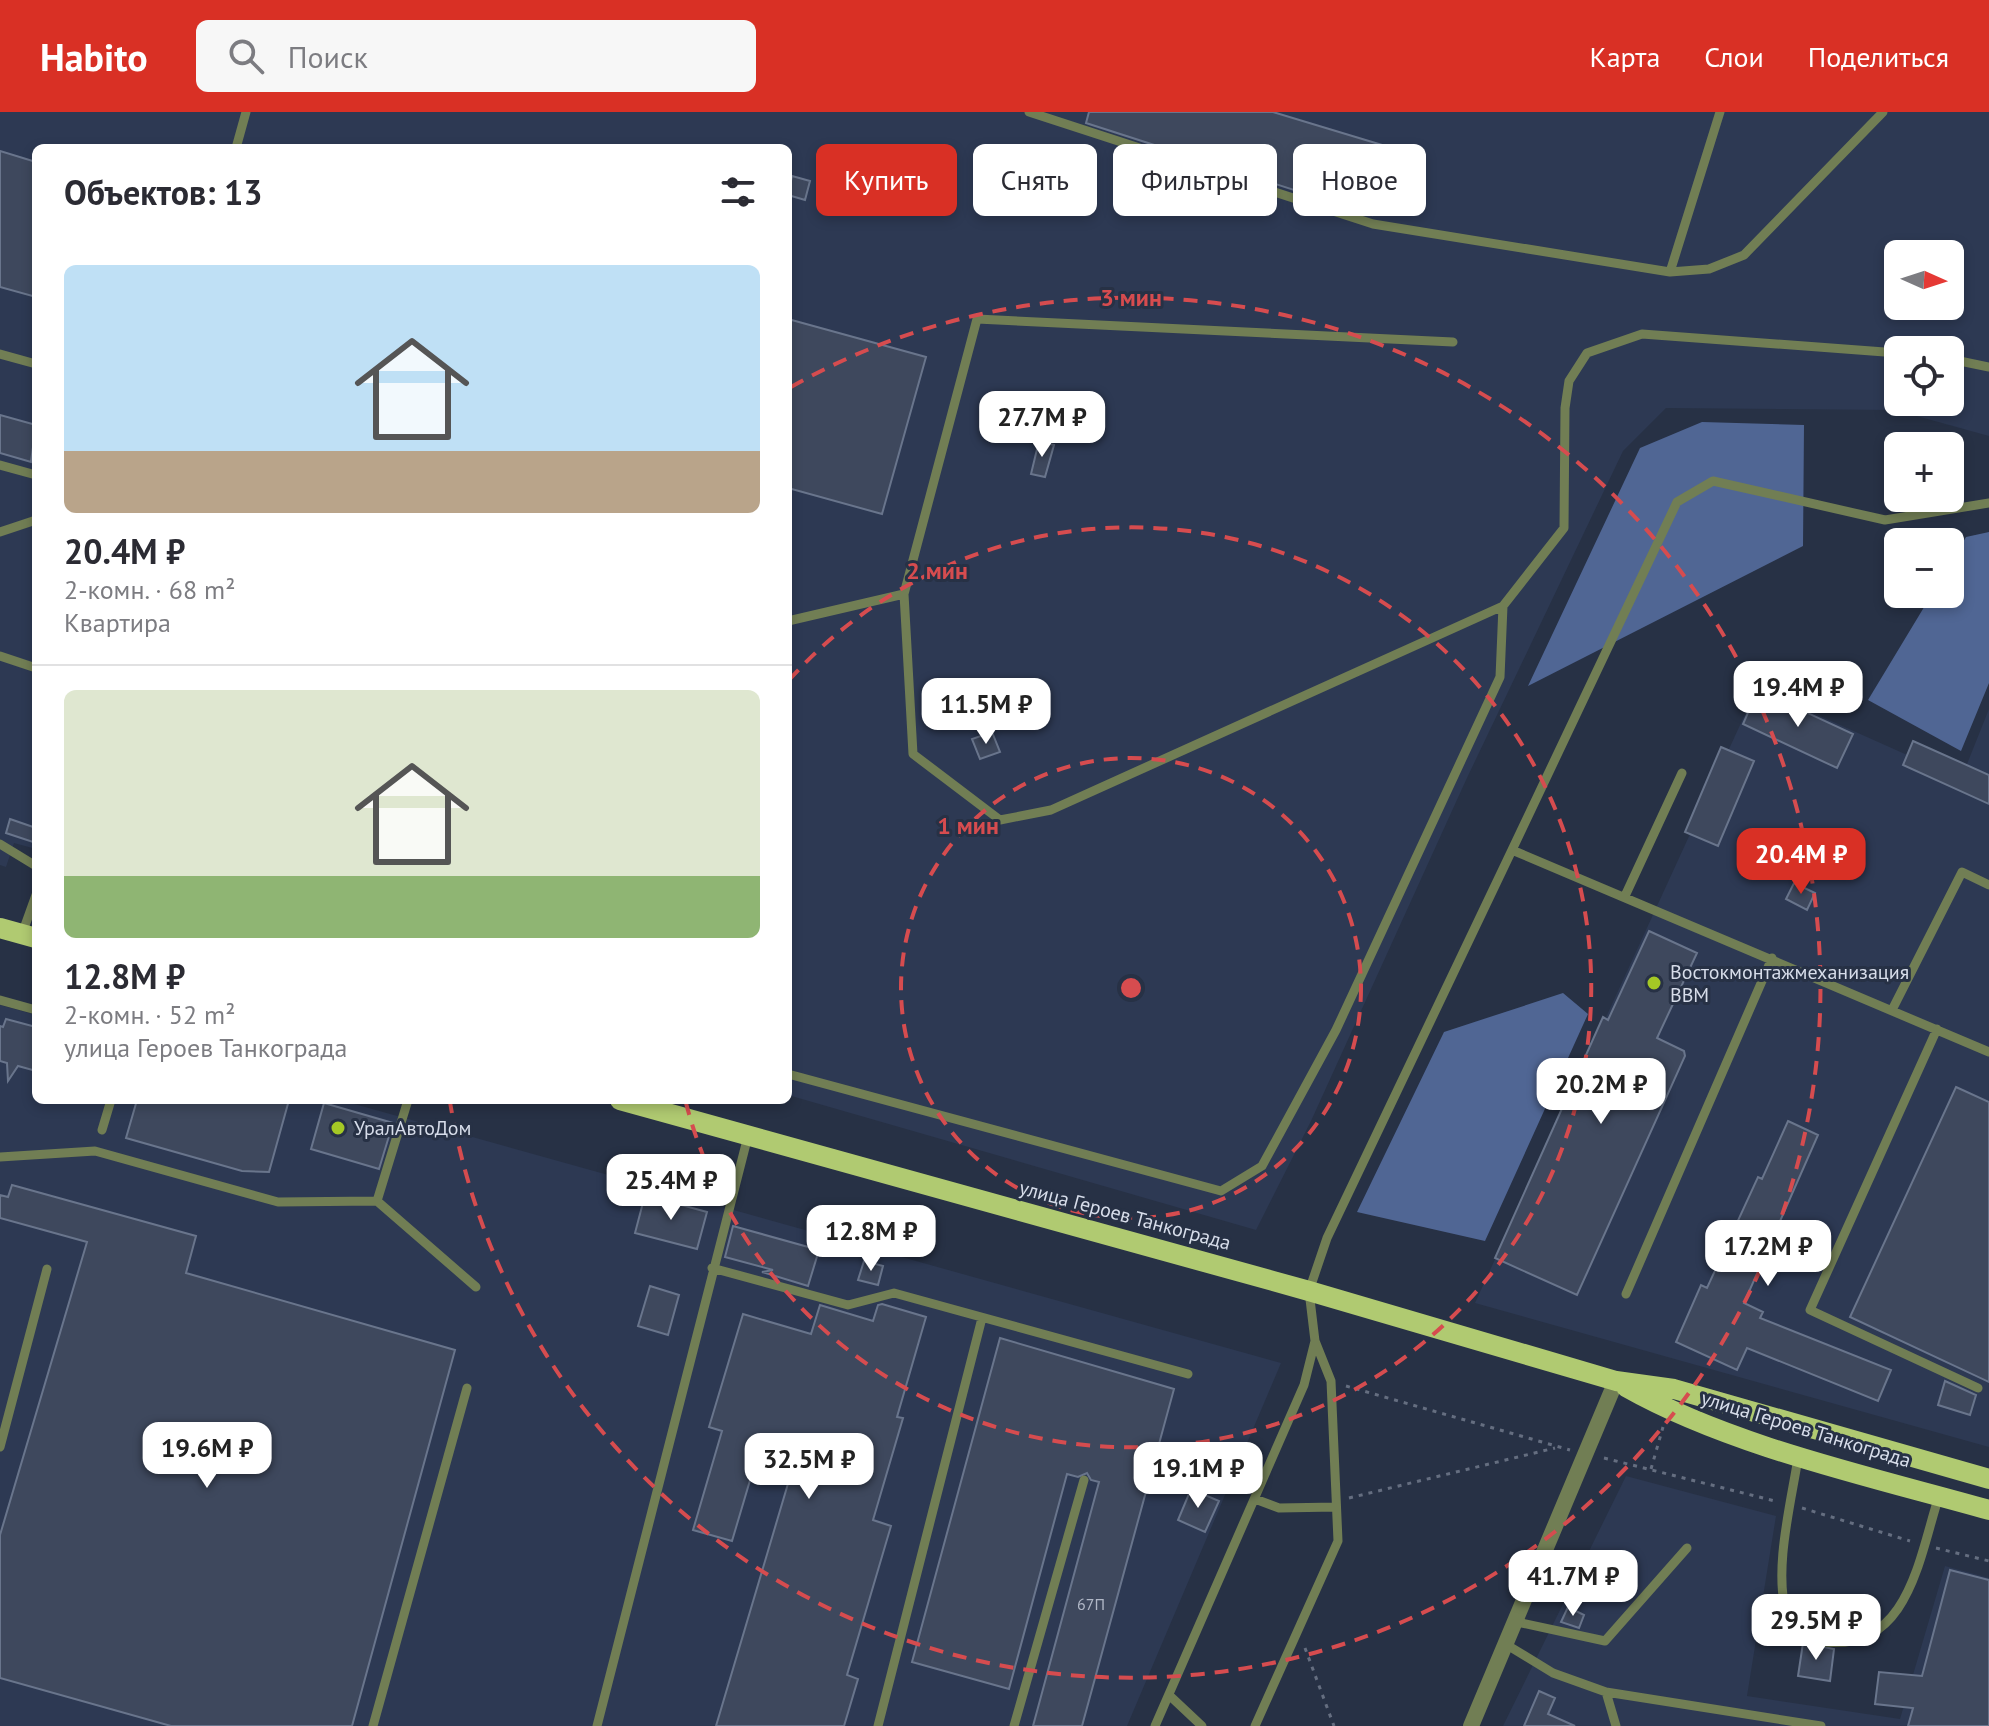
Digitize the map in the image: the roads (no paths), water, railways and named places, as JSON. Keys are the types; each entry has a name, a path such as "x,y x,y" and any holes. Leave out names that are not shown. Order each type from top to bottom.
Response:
{"main road":[{"path":"0,928 29,936"},
{"name":"улица Героев Танкограда","path":"635,1104 1309,1291 1616,1381 1674,1389 1989,1479"},
{"name":"улица Героев Танкограда","path":"1616,1381 1668,1411 1798,1455 1989,1510"}],"street":[{"path":"1471,1726 1616,1381"}],"lane":[{"path":"237,144 246,112"},
{"path":"1029,112 1373,224 1670,272 1709,269 1744,255 1883,112"},
{"path":"1670,272 1720,112"},
{"path":"1453,342 977,319 904,594 913,754 1000,820 1051,810 1503,606 1564,528 1565,408 1569,381 1587,353 1642,334 1884,352"},
{"path":"0,354 32,363"},
{"path":"1964,362 1989,367"},
{"path":"0,465 32,474"},
{"path":"1255,1726 1338,1541 1331,1381 1315,1341 1309,1291 1327,1238 1677,502 1713,481 1885,520 1989,503"},
{"path":"0,532 32,521"},
{"path":"792,620 904,594"},
{"path":"792,1075 1221,1191 1262,1166 1336,1030 1500,677 1503,606"},
{"path":"0,656 32,667"},
{"path":"1625,896 1682,773"},
{"path":"0,844 32,864"},
{"path":"1512,850 1989,1052"},
{"path":"1892,1010 1962,872 1989,885"},
{"path":"1626,1294 1772,958"},
{"path":"0,1000 32,1009"},
{"path":"1937,1029 1810,1310 1978,1388"},
{"path":"102,1130 110,1104"},
{"path":"377,1201 407,1104"},
{"path":"597,1726 748,1135"},
{"path":"0,1157 95,1151 278,1202 377,1201 476,1287"},
{"path":"712,1268 848,1305 894,1293 1188,1374"},
{"path":"0,1447 47,1269"},
{"path":"878,1726 982,1318"},
{"path":"1155,1726 1304,1385 1315,1341"},
{"path":"373,1726 467,1388"},
{"path":"1798,1455 1781,1589 1787,1619 1798,1633 1818,1641 1842,1644 1872,1637 1898,1611 1914,1578 1939,1496"},
{"path":"1014,1726 1084,1480"},
{"path":"1255,1499 1279,1508 1336,1504"},
{"path":"1517,1622 1605,1641 1687,1548"},
{"path":"1507,1645 1553,1673 1606,1692 1821,1726"},
{"path":"1606,1692 1616,1726"},
{"path":"1169,1695 1202,1726"}],"place":[{"name":"Востокмонтажмеханизация ВВМ","path":"1654,983"},
{"name":"УралАвтоДом","path":"338,1128"}]}
